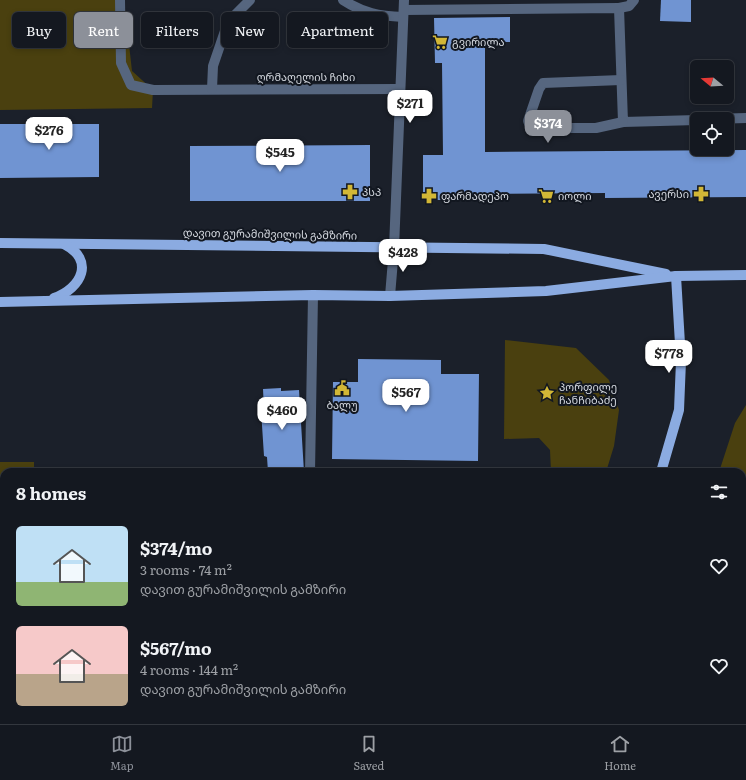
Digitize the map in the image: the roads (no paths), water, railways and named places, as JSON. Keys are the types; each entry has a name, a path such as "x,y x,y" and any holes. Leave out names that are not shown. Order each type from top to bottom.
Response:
{"main road":[{"name":"დავით გურამიშვილის გამზირი","path":"0,243 544,249 676,276"},
{"path":"48,300 70,291 78,283 82,272 80,260 74,251 64,244 53,244"},
{"path":"0,302 313,295 390,296 546,291 676,276 746,275"},
{"path":"662,468 679,410 681,360 676,276"}],"street":[{"name":"ღრმაღელის ჩიხი","path":"120,0 121,63 131,85 153,90 400,89"},
{"path":"212,89 213,66 228,22 250,0"},
{"path":"343,0 355,8 380,16 403,9 521,4 619,8 629,6 634,0"},
{"path":"619,8 623,122"},
{"path":"390,296 394,248 403,9"},
{"path":"621,80 543,83 539,89 528,121 530,126 537,128 596,128 623,122 690,120"},
{"path":"734,118 746,118"},
{"path":"310,468 313,295"}],"place":[{"name":"გვირილა","path":"440,42"},
{"name":"პსპ","path":"350,192"},
{"name":"ავერსი","path":"701,194"},
{"name":"ფარმადეპო","path":"429,196"},
{"name":"იოლი","path":"546,196"},
{"name":"ბალუ","path":"342,388"},
{"name":"პორფილე ჩანჩიბაძე","path":"547,393"}]}
